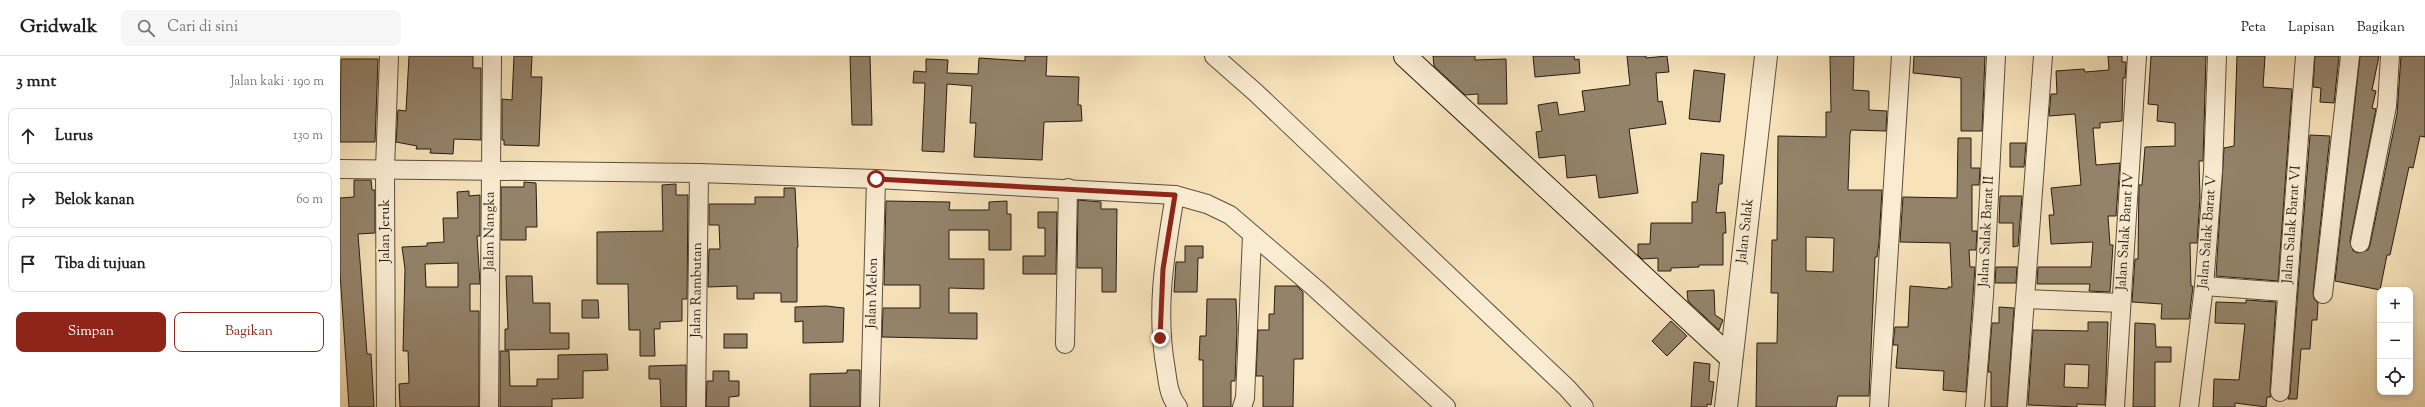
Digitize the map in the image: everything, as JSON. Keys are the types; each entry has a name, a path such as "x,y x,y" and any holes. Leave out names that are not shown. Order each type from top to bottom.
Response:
{"main road":[{"path":"1405,56 1731,358"},
{"name":"Jalan Salak","path":"1726,407 1766,56"}],"street":[{"name":"Jalan Jeruk","path":"386,407 385,169 389,56"},
{"name":"Jalan Nangka","path":"489,407 492,56"},
{"path":"1214,56 1260,97 1562,382 1584,407"},
{"path":"1879,407 1901,56"},
{"name":"Jalan Salak Barat II","path":"1975,407 1984,288 1996,56"},
{"path":"2016,407 2026,299 2043,56"},
{"name":"Jalan Salak Barat IV","path":"2115,407 2121,303 2130,191 2137,56"},
{"name":"Jalan Salak Barat V","path":"2189,407 2204,286 2214,172 2217,56"},
{"name":"Jalan Salak Barat VI","path":"2280,392 2286,292 2305,56"},
{"path":"2323,294 2350,56"},
{"path":"2360,243 2387,106 2390,56"},
{"path":"340,169 699,173 876,179 1068,188 1175,195 1207,204 1230,215 1252,236 1314,288 1446,407"},
{"name":"Jalan Rambutan","path":"696,407 699,173"},
{"name":"Jalan Melon","path":"870,407 876,179"},
{"path":"1065,344 1068,188"},
{"path":"1175,195 1163,269 1160,338 1171,399 1178,407"},
{"path":"1242,407 1245,398 1252,236"},
{"path":"2204,286 2286,292"},
{"path":"2026,299 2121,303"}],"building":[{"path":"409,56 473,56 473,68 481,68 481,140 454,139 453,154 430,153 431,149 416,149 417,146 396,142 398,110 406,111"},
{"path":"514,56 532,56 531,77 542,77 539,146 504,145 504,140 502,140 502,99 512,100"},
{"path":"850,56 870,56 872,125 852,125"},
{"path":"1025,56 1047,56 1046,76 1079,77 1078,105 1081,105 1082,121 1044,122 1042,160 974,157 976,123 970,123 972,86 947,84 944,152 922,151 925,83 913,83 914,71 926,72 926,59 948,60 947,73 978,74 979,58 1025,61"},
{"path":"1433,56 1475,56 1475,60 1506,59 1507,104 1478,104 1478,94 1465,95 1434,66"},
{"path":"1533,56 1574,56 1575,60 1579,59 1580,73 1535,77"},
{"path":"1627,56 1646,56 1646,58 1667,56 1669,72 1656,73 1658,102 1662,101 1666,124 1629,129 1638,193 1599,198 1596,175 1567,178 1565,155 1539,158 1536,132 1542,131 1538,105 1557,102 1559,115 1585,111 1582,91 1630,85"},
{"path":"1830,56 1854,56 1853,90 1869,91 1869,110 1887,111 1886,131 1851,130 1850,134 1848,190 1882,190 1879,242 1877,257 1875,257 1869,396 1838,396 1836,407 1756,407 1757,343 1777,343 1778,293 1771,293 1772,240 1777,240 1778,136 1826,137 1826,112 1831,112","holes":["1806,237 1834,238 1833,272 1806,271"]},
{"path":"1914,56 1985,56 1982,131 1961,131 1961,78 1913,73"},
{"path":"2108,56 2122,56 2122,62 2126,62 2125,78 2123,78 2122,121 2100,123 2100,128 2093,128 2096,165 2120,163 2116,216 2108,216 2110,245 2113,245 2110,292 2089,291 2090,284 2037,284 2038,267 2091,267 2093,242 2051,244 2049,215 2054,215 2051,188 2081,185 2075,114 2049,116 2051,94 2057,94 2056,71 2084,69 2085,72 2109,70"},
{"path":"2151,56 2206,56 2203,161 2199,161 2200,198 2197,243 2190,243 2191,286 2193,286 2189,319 2161,319 2162,304 2132,302 2135,259 2138,259 2139,185 2142,185 2145,147 2175,146 2175,123 2157,121 2158,105 2148,104"},
{"path":"2237,56 2265,56 2263,87 2292,89 2278,281 2216,276 2224,148 2234,146"},
{"path":"2315,56 2339,56 2334,103 2320,102 2321,88 2313,87"},
{"path":"2360,56 2379,56 2372,90 2376,91 2372,108 2376,109 2350,241 2353,251 2358,253 2368,250 2370,245 2397,114 2401,56 2425,56 2425,137 2420,136 2413,168 2409,167 2390,255 2387,255 2381,287 2377,287 2377,289 2335,281"},
{"path":"341,59 378,59 375,142 340,142"},
{"path":"1694,70 1725,74 1720,122 1689,119"},
{"path":"2310,135 2330,136 2313,293 2314,299 2318,303 2317,320 2312,320 2310,349 2301,349 2297,399 2288,399 2290,393"},
{"path":"1958,138 1971,138 1971,168 1980,168 1979,185 1972,185 1972,231 1977,231 1976,250 1969,250 1970,267 1975,267 1966,392 1943,390 1944,371 1896,368 1898,345 1893,345 1895,327 1908,327 1910,286 1948,289 1948,287 1952,287 1950,243 1900,242 1903,197 1957,198"},
{"path":"2010,143 2026,143 2024,167 2010,167"},
{"path":"1701,153 1724,155 1722,184 1719,184 1716,213 1725,212 1726,233 1723,233 1723,265 1699,265 1699,267 1671,268 1671,271 1658,271 1658,258 1642,259 1638,255 1638,244 1650,244 1651,223 1692,223 1692,202 1697,202"},
{"path":"354,180 371,180 372,190 375,190 375,233 358,234 367,354 371,354 374,407 349,407 340,273 340,198 354,197"},
{"path":"524,182 536,183 537,227 526,227 526,240 501,240 501,187 524,187"},
{"path":"676,184 676,195 688,195 687,299 682,299 682,321 660,322 660,329 654,329 655,356 640,356 640,330 629,330 628,284 597,284 597,232 663,231 662,185"},
{"path":"784,188 795,188 798,247 797,302 781,302 781,293 754,293 754,299 737,299 737,286 708,287 709,249 720,249 719,225 709,225 709,204 755,204 755,197 784,197"},
{"path":"469,191 469,196 480,195 480,236 477,236 480,284 470,284 470,311 479,311 479,407 400,407 399,384 409,383 408,351 403,351 405,269 402,247 427,246 427,243 444,242 443,218 458,218 457,192","holes":["458,263 458,287 426,287 425,264"]},
{"path":"2000,196 2022,196 2018,246 2013,247 2013,223 1999,223"},
{"path":"1078,200 1101,202 1101,209 1117,209 1116,292 1102,292 1102,268 1077,268"},
{"path":"886,201 950,202 949,210 989,210 989,202 1007,201 1007,214 1011,214 1011,250 989,250 989,230 949,230 949,259 984,259 984,289 949,288 949,313 977,313 977,339 882,337 883,308 920,308 920,285 884,285"},
{"path":"1038,212 1057,212 1056,274 1023,274 1023,256 1045,256 1045,228 1038,228"},
{"path":"1185,246 1203,246 1203,258 1198,258 1197,292 1174,292 1176,262 1185,262"},
{"path":"1996,267 2017,267 2016,283 1995,283"},
{"path":"506,276 532,276 533,303 550,303 550,333 569,333 569,349 505,350 505,329 508,329"},
{"path":"1275,286 1297,286 1303,292 1303,359 1294,359 1293,407 1263,407 1263,376 1256,376 1258,330 1269,330 1269,314 1274,314"},
{"path":"1714,290 1715,315 1723,320 1719,330 1688,301 1687,291"},
{"path":"1207,299 1236,299 1237,329 1235,381 1231,381 1231,407 1203,407 1203,360 1199,360 1200,336 1206,336"},
{"path":"582,300 598,300 599,318 582,318"},
{"path":"2246,300 2276,302 2270,391 2271,397 2267,397 2266,407 2235,403 2235,407 2213,407 2214,379 2239,380 2245,324 2215,323 2216,302 2246,303"},
{"path":"826,306 844,308 843,342 803,343 803,321 795,322 795,307"},
{"path":"1999,307 2014,308 2007,407 1991,407 1991,372 1988,372 1992,323 1999,323"},
{"path":"1671,321 1687,336 1667,356 1652,341"},
{"path":"2088,322 2108,322 2105,405 2077,404 2077,407 2028,405 2033,330 2088,331","holes":["2065,364 2089,365 2088,388 2064,387"]},
{"path":"2135,323 2155,324 2156,347 2171,347 2171,362 2155,362 2155,407 2133,407"},
{"path":"724,334 747,334 747,348 724,348"},
{"path":"500,351 509,351 510,386 537,386 537,379 558,379 558,355 607,354 608,370 583,371 583,398 552,399 552,407 500,407"},
{"path":"1694,362 1710,364 1709,381 1714,382 1711,405 1707,404 1707,407 1691,407"},
{"path":"686,365 686,407 661,407 660,379 649,379 649,366"},
{"path":"847,370 860,370 860,407 810,407 810,374 847,373"},
{"path":"713,371 729,371 729,381 739,381 739,396 729,397 729,407 706,407 707,381 713,381"}],"route":[{"path":"876,179 1135,191 1175,195 1163,269 1160,338"}]}
